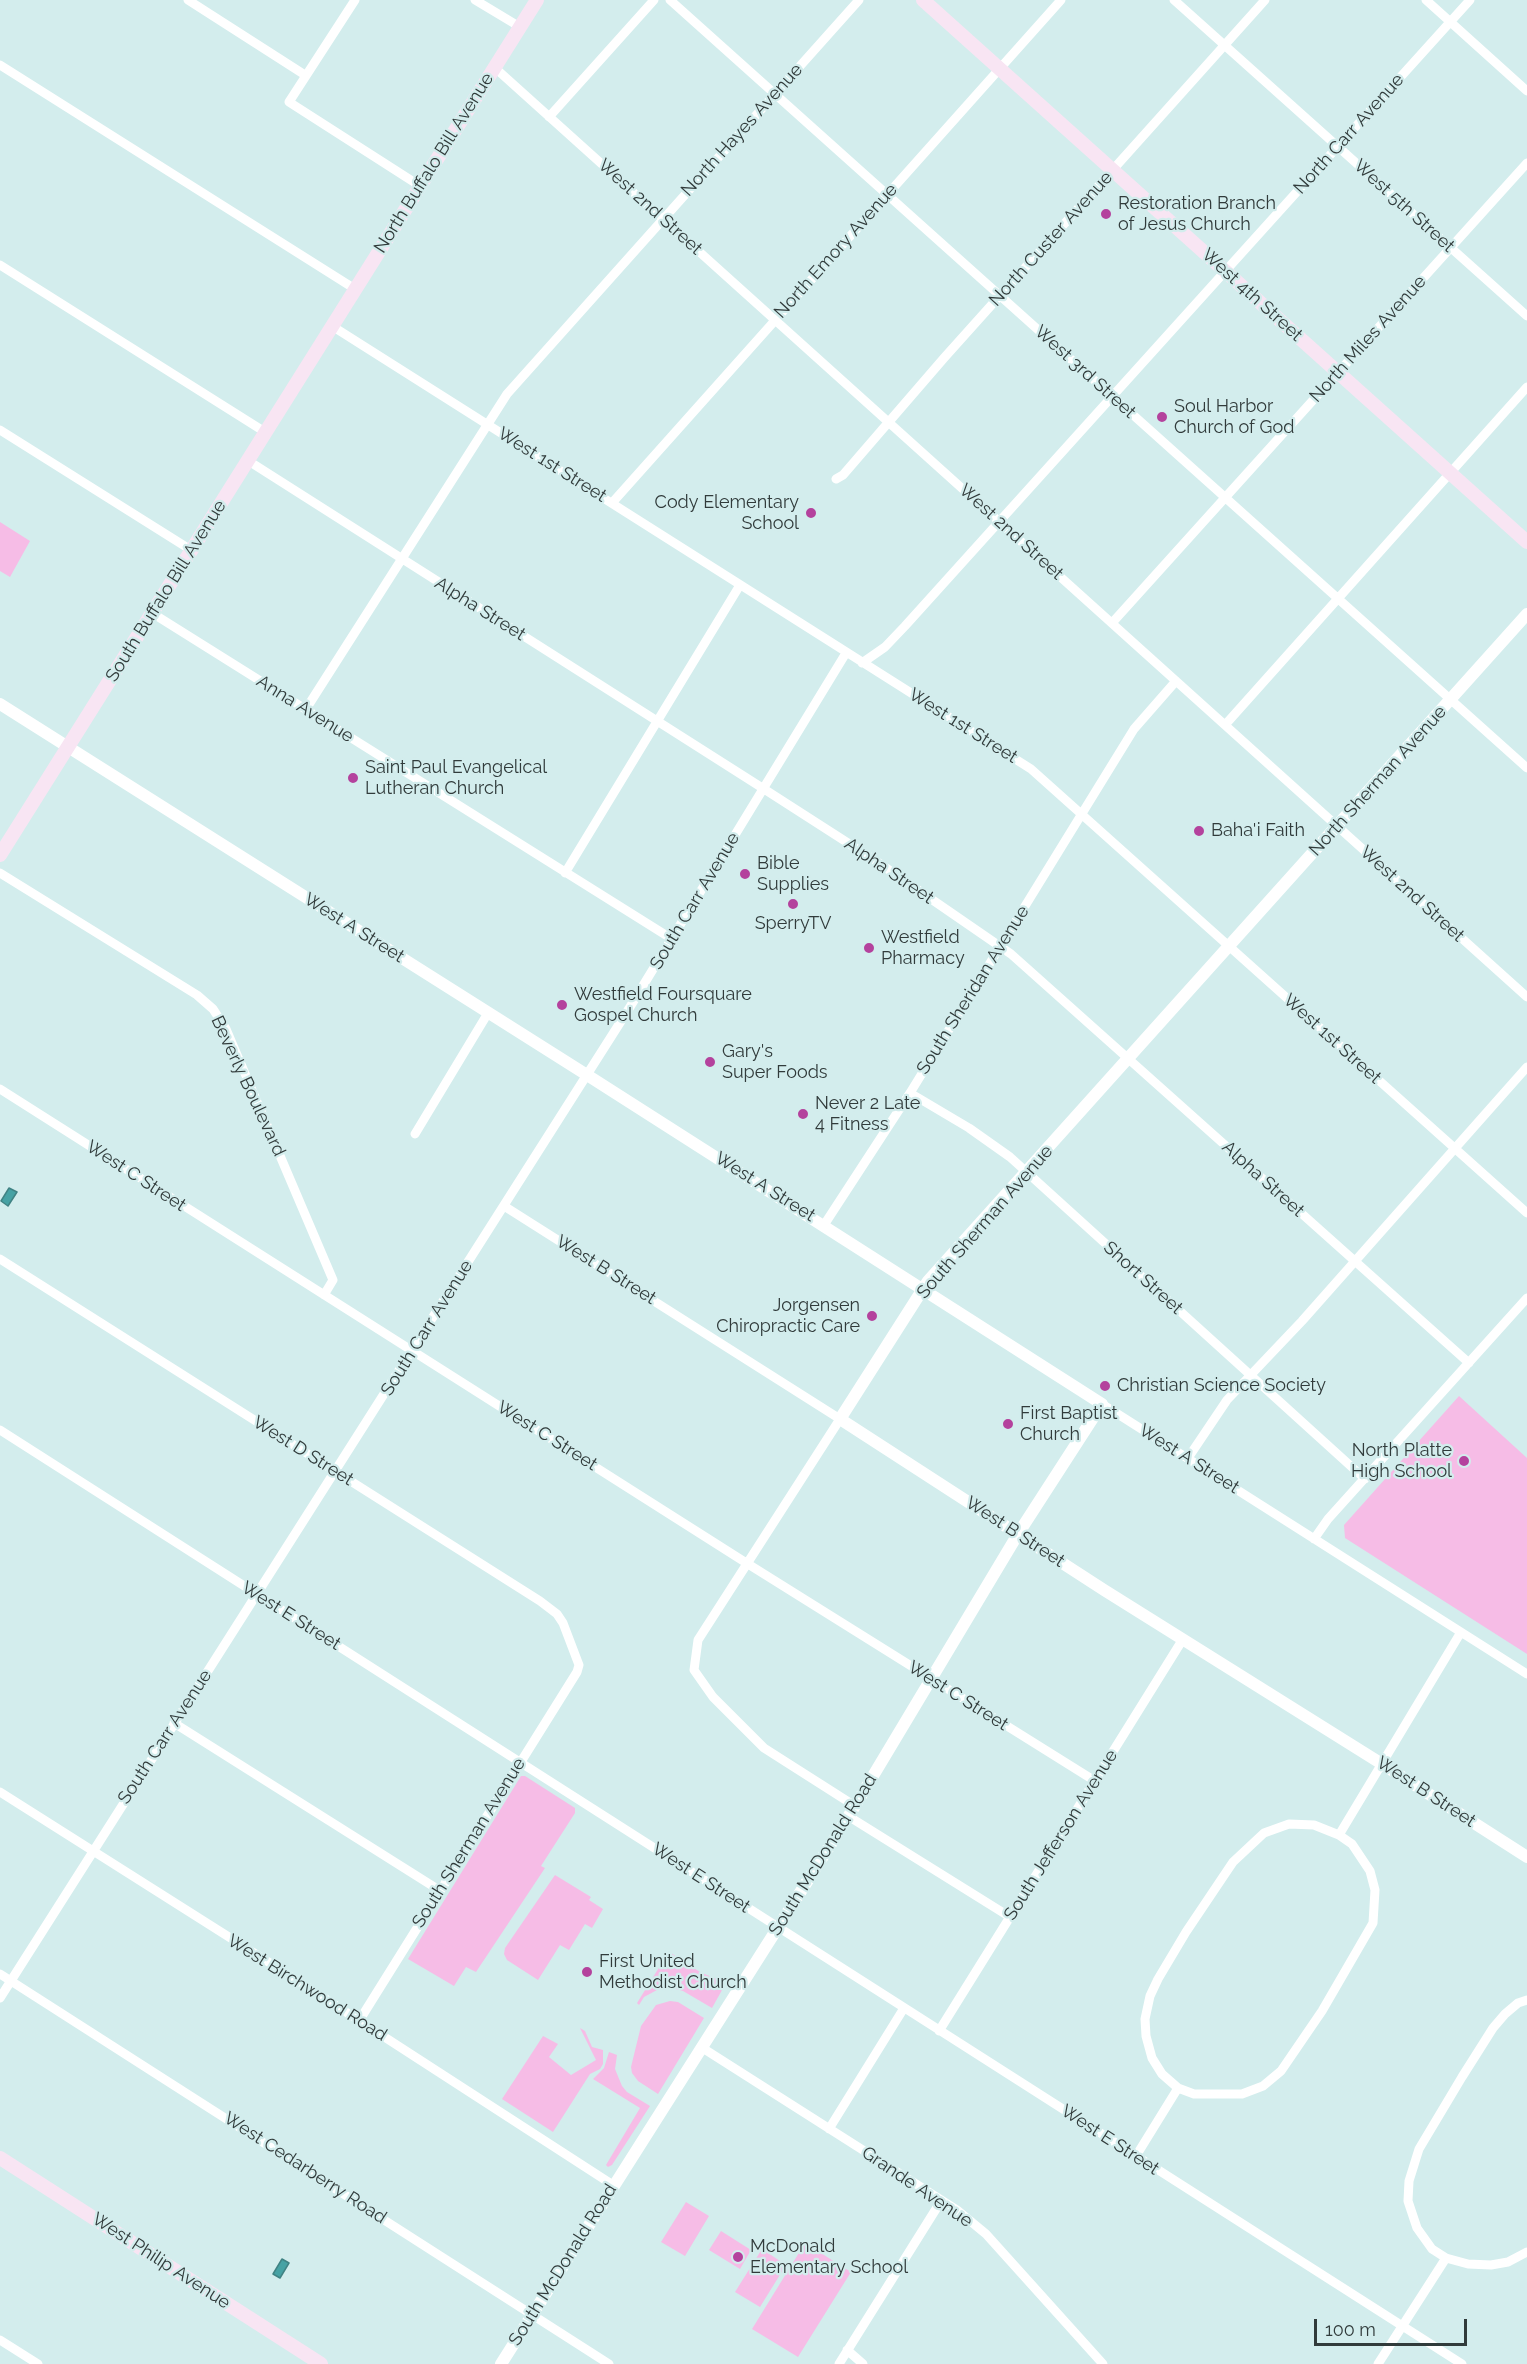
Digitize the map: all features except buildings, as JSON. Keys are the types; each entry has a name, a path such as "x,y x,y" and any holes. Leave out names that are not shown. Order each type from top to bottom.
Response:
{"main road":[{"name":"North Buffalo Bill Avenue","path":"332,326 537,0"},
{"name":"West 4th Street","path":"923,0 1527,542"},
{"name":"South Buffalo Bill Avenue","path":"0,855 332,326"},
{"name":"West Philip Avenue","path":"0,2158 321,2364"}],"street":[{"path":"188,0 305,75"},
{"path":"355,0 289,102 420,186"},
{"path":"475,0 520,27"},
{"path":"549,117 654,0"},
{"name":"West 3rd Street","path":"670,0 1339,597 1527,768"},
{"name":"North Hayes Avenue","path":"306,709 507,394 859,0"},
{"name":"North Emory Avenue","path":"612,503 1061,0"},
{"name":"West 5th Street","path":"1174,0 1527,316"},
{"name":"North Custer Avenue","path":"836,479 843,475 887,422 1266,0"},
{"path":"1426,0 1527,91"},
{"name":"North Carr Avenue","path":"862,663 885,647 906,626 1470,0"},
{"path":"0,64 355,289"},
{"name":"West 2nd Street","path":"494,68 1527,997"},
{"name":"North Miles Avenue","path":"1112,623 1527,163"},
{"path":"0,265 265,432"},
{"name":"West 1st Street","path":"332,326 1031,769 1527,1213"},
{"path":"1225,725 1527,387"},
{"path":"0,430 191,550"},
{"name":"Alpha Street","path":"247,460 876,861 1000,946 1469,1363"},
{"path":"565,873 740,585"},
{"name":"Anna Avenue","path":"152,613 672,939"},
{"name":"North Sherman Avenue","path":"1229,947 1527,614"},
{"name":"South Carr Avenue","path":"0,1998 587,1075 846,653"},
{"name":"South Sheridan Avenue","path":"824,1225 910,1093 1134,729 1176,681"},
{"name":"West A Street","path":"0,704 824,1225 1527,1674"},
{"name":"Beverly Boulevard","path":"0,873 197,995 213,1009 226,1029 333,1280 324,1295"},
{"name":"South Sherman Avenue","path":"852,1811 764,1748 713,1697 694,1670 698,1640 923,1288 1229,947"},
{"path":"415,1134 488,1012"},
{"path":"1188,1458 1227,1400 1355,1261 1527,1067"},
{"name":"West C Street","path":"0,1089 748,1564 1095,1781"},
{"name":"Short Street","path":"910,1093 969,1128 1010,1157 1365,1479"},
{"name":"West B Street","path":"504,1206 1527,1857"},
{"name":"West D Street","path":"0,1259 557,1614 575,1650 579,1665"},
{"path":"1314,1539 1328,1519 1527,1298"},
{"name":"South McDonald Road","path":"501,2364 852,1811 1018,1534 1102,1404"},
{"name":"West E Street","path":"0,1430 1462,2364"},
{"path":"1340,1835 1461,1632"},
{"name":"South Jefferson Avenue","path":"939,2031 1183,1639"},
{"name":"South Sherman Avenue","path":"359,2021 577,1672 579,1665"},
{"path":"174,1723 439,1890"},
{"name":"West Birchwood Road","path":"0,1792 613,2185"},
{"path":"852,1811 1010,1917"},
{"path":"1289,1824 1306,1824 1340,1835 1352,1844 1370,1871 1376,1905 1373,1923 1365,1940 1316,2021 1281,2071 1263,2086 1242,2094 1220,2095 1194,2094 1178,2088 1161,2074 1152,2058 1146,2037 1145,2019 1150,1996 1158,1979 1186,1932 1233,1862 1264,1833 1289,1824"},
{"name":"West Cedarberry Road","path":"0,1974 609,2364"},
{"path":"1527,2000 1518,2003 1504,2014 1493,2028 1419,2149 1409,2181 1408,2201 1417,2228 1432,2249 1446,2259 1468,2264 1491,2265 1508,2262 1527,2252"},
{"path":"829,2129 904,2008"},
{"name":"Grande Avenue","path":"701,2047 957,2210 986,2234 1103,2364"},
{"path":"1136,2156 1178,2088"},
{"path":"839,2364 941,2201"},
{"path":"1378,2364 1446,2259"},
{"path":"0,2340 38,2364"},
{"path":"847,2350 863,2364"}],"shaded area":[{"path":"0,522 30,541 10,577 0,571"},
{"name":"North Platte High School","path":"1459,1396 1527,1458 1527,1654 1345,1538 1344,1525"},
{"path":"521,1776 525,1776 575,1808 575,1813 541,1866 545,1868 476,1972 466,1967 454,1986 408,1959"},
{"path":"555,1875 591,1897 589,1900 603,1909 592,1928 585,1924 569,1950 560,1945 538,1980 507,1960 504,1954 505,1948"},
{"path":"668,1953 700,1972 726,1983 712,2008 683,1991 672,1988 657,1990 644,1997 639,2005 637,2003"},
{"path":"670,2001 678,2002 704,2018 658,2094 638,2081 631,2067 641,2026 656,2005"},
{"path":"580,2028 585,2031 592,2047 603,2050 603,2064 600,2069 590,2074 553,2132 502,2099 543,2036 558,2044 549,2057 571,2075 596,2060"},
{"path":"609,2052 617,2055 615,2069 622,2086 627,2092 650,2106 612,2165 608,2167 606,2165 640,2108 593,2079 604,2068"},
{"path":"686,2202 709,2216 685,2256 661,2242"},
{"path":"721,2231 751,2250 740,2269 709,2250"},
{"path":"805,2243 851,2272 798,2357 752,2329"},
{"path":"762,2249 786,2265 760,2307 735,2292"}],"water":[{"path":"9,1188 17,1192 8,1206 1,1201"},
{"path":"282,2259 289,2263 280,2278 273,2274"}],"place":[{"name":"Restoration Branch of Jesus Church","path":"1106,214"},
{"name":"Soul Harbor Church of God","path":"1162,417"},
{"name":"Cody Elementary School","path":"811,513"},
{"name":"Saint Paul Evangelical Lutheran Church","path":"353,778"},
{"name":"Baha'i Faith","path":"1199,831"},
{"name":"Bible Supplies","path":"745,874"},
{"name":"SperryTV","path":"793,904"},
{"name":"Westfield Pharmacy","path":"869,948"},
{"name":"Westfield Foursquare Gospel Church","path":"562,1005"},
{"name":"Gary's Super Foods","path":"710,1062"},
{"name":"Never 2 Late 4 Fitness","path":"803,1114"},
{"name":"Jorgensen Chiropractic Care","path":"872,1316"},
{"name":"Christian Science Society","path":"1105,1386"},
{"name":"First Baptist Church","path":"1008,1424"},
{"name":"North Platte High School","path":"1464,1461"},
{"name":"First United Methodist Church","path":"587,1972"},
{"name":"McDonald Elementary School","path":"738,2257"}]}
